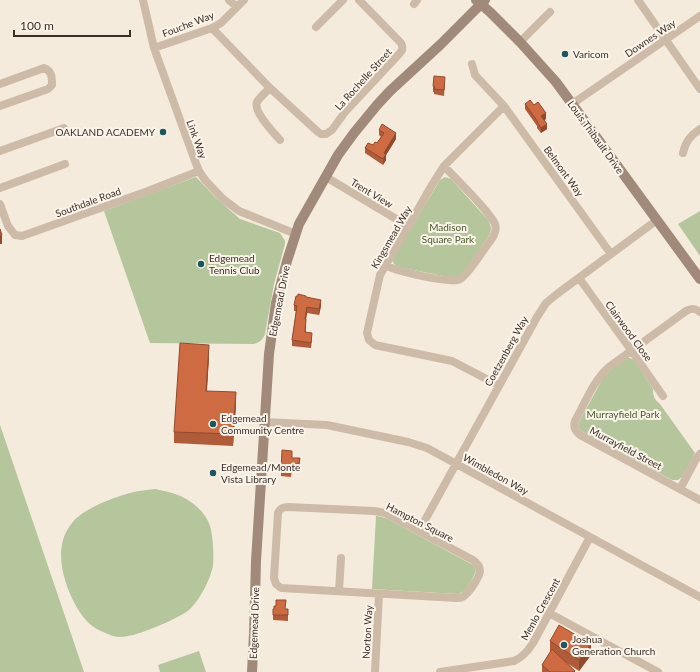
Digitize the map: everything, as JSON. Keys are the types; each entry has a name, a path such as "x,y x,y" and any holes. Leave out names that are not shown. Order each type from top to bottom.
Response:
{"street":[{"name":"Link Way","path":"143,0 154,48 199,171 216,192 239,211 296,234"},
{"path":"229,0 237,7"},
{"name":"Fouche Way","path":"154,48 212,28 221,23 244,0"},
{"path":"316,27 343,0"},
{"name":"La Rochelle Street","path":"212,28 270,88 318,132 326,134 332,130 345,112 403,48 401,43 359,0"},
{"path":"638,0 700,89"},
{"name":"Louis Thibault Drive","path":"481,1 556,82 700,280"},
{"name":"Edgemead Drive","path":"252,672 256,560 269,354 276,303 299,224 338,155 354,133 377,105 440,45 481,1"},
{"path":"520,42 550,12"},
{"name":"Downes Way","path":"572,104 700,16"},
{"name":"Belmont Way","path":"472,64 475,75 502,103 611,254"},
{"path":"0,84 44,68 48,69 51,73 52,85 48,89 0,106"},
{"path":"270,88 259,100 256,106 258,112 269,128 280,140"},
{"name":"Kingsmead Way","path":"498,385 452,361 375,345 369,340 367,333 380,275 385,265 444,166 502,103"},
{"path":"0,151 64,128"},
{"path":"683,153 688,139 700,129"},
{"path":"0,188 65,164"},
{"path":"385,265 413,274 443,280 457,280 466,275 492,238 496,231 494,222 478,202 444,166"},
{"name":"Southdale Road","path":"0,204 8,226 15,234 22,236 199,171"},
{"name":"Trent View","path":"326,177 408,226"},
{"name":"Coetzenberg Way","path":"419,531 498,385 546,303 657,220"},
{"name":"Clairwood Close","path":"579,278 663,396"},
{"name":"Murrayfield Street","path":"698,311 692,309 686,311 608,367 597,380 575,421 574,428 577,433 700,500"},
{"name":"Wimbledon Way","path":"264,422 327,425 408,442 427,448 700,597"},
{"path":"680,489 700,454"},
{"name":"Hampton Square","path":"285,507 298,507 381,512 419,531 476,563 479,566 480,571 468,592 463,597 457,598 339,591 281,588 276,584 274,578 278,513 280,510 285,507"},
{"name":"Menlo Crescent","path":"440,672 479,669 514,661 522,657 533,643 590,537"},
{"path":"339,591 341,558"},
{"name":"Norton Way","path":"375,672 379,594"},
{"path":"549,613 658,672"}],"green space":[{"name":"Edgemead Tennis Club","path":"196,177 215,197 240,219 280,233 285,241 274,284 265,334 262,340 257,343 150,343 104,211"},
{"name":"Madison Square Park","path":"445,177 451,179 489,221 491,228 490,234 462,275 454,278 398,267 392,260 440,180"},
{"path":"700,211 700,256 678,224"},
{"name":"Murrayfield Park","path":"627,358 634,360 653,389 655,399 695,453 682,477 678,480 672,480 581,431 578,426 603,378"},
{"path":"0,425 84,672 0,672"},
{"path":"155,489 187,499 204,515 209,523 212,535 212,571 207,583 193,606 185,613 163,624 139,633 126,636 113,636 98,630 91,625 83,616 71,597 64,576 62,564 62,543 66,532 77,517 93,507 122,495"},
{"path":"376,516 388,519 473,565 476,571 467,588 458,594 372,589"},
{"path":"199,651 206,672 160,672 158,665"}],"building":[{"path":"434,76 445,77 444,90 434,89"},
{"path":"530,100 534,105 538,102 546,113 541,116 547,124 541,128 525,104"},
{"path":"382,124 396,133 384,153 386,154 383,159 365,148 368,143 373,145 375,142 377,143 384,133 379,130"},
{"path":"298,294 321,300 319,309 307,307 305,332 312,333 311,343 292,340 297,306 294,305"},
{"path":"180,343 209,345 206,391 236,392 233,434 174,432"},
{"path":"282,450 292,451 292,458 300,458 299,464 292,464 291,471 281,471"},
{"path":"276,600 286,600 285,609 288,609 288,615 273,615"},
{"path":"559,625 591,644 579,660 550,641"},
{"path":"552,649 575,671 574,672 550,672 542,665"}],"place":[{"name":"Varicom","path":"565,54"},
{"name":"OAKLAND ACADEMY","path":"163,132"},
{"name":"Edgemead Tennis Club","path":"201,264"},
{"name":"Edgemead Community Centre","path":"213,424"},
{"name":"Edgemead/Monte Vista Library","path":"213,473"},
{"name":"Joshua Generation Church","path":"564,645"}]}
